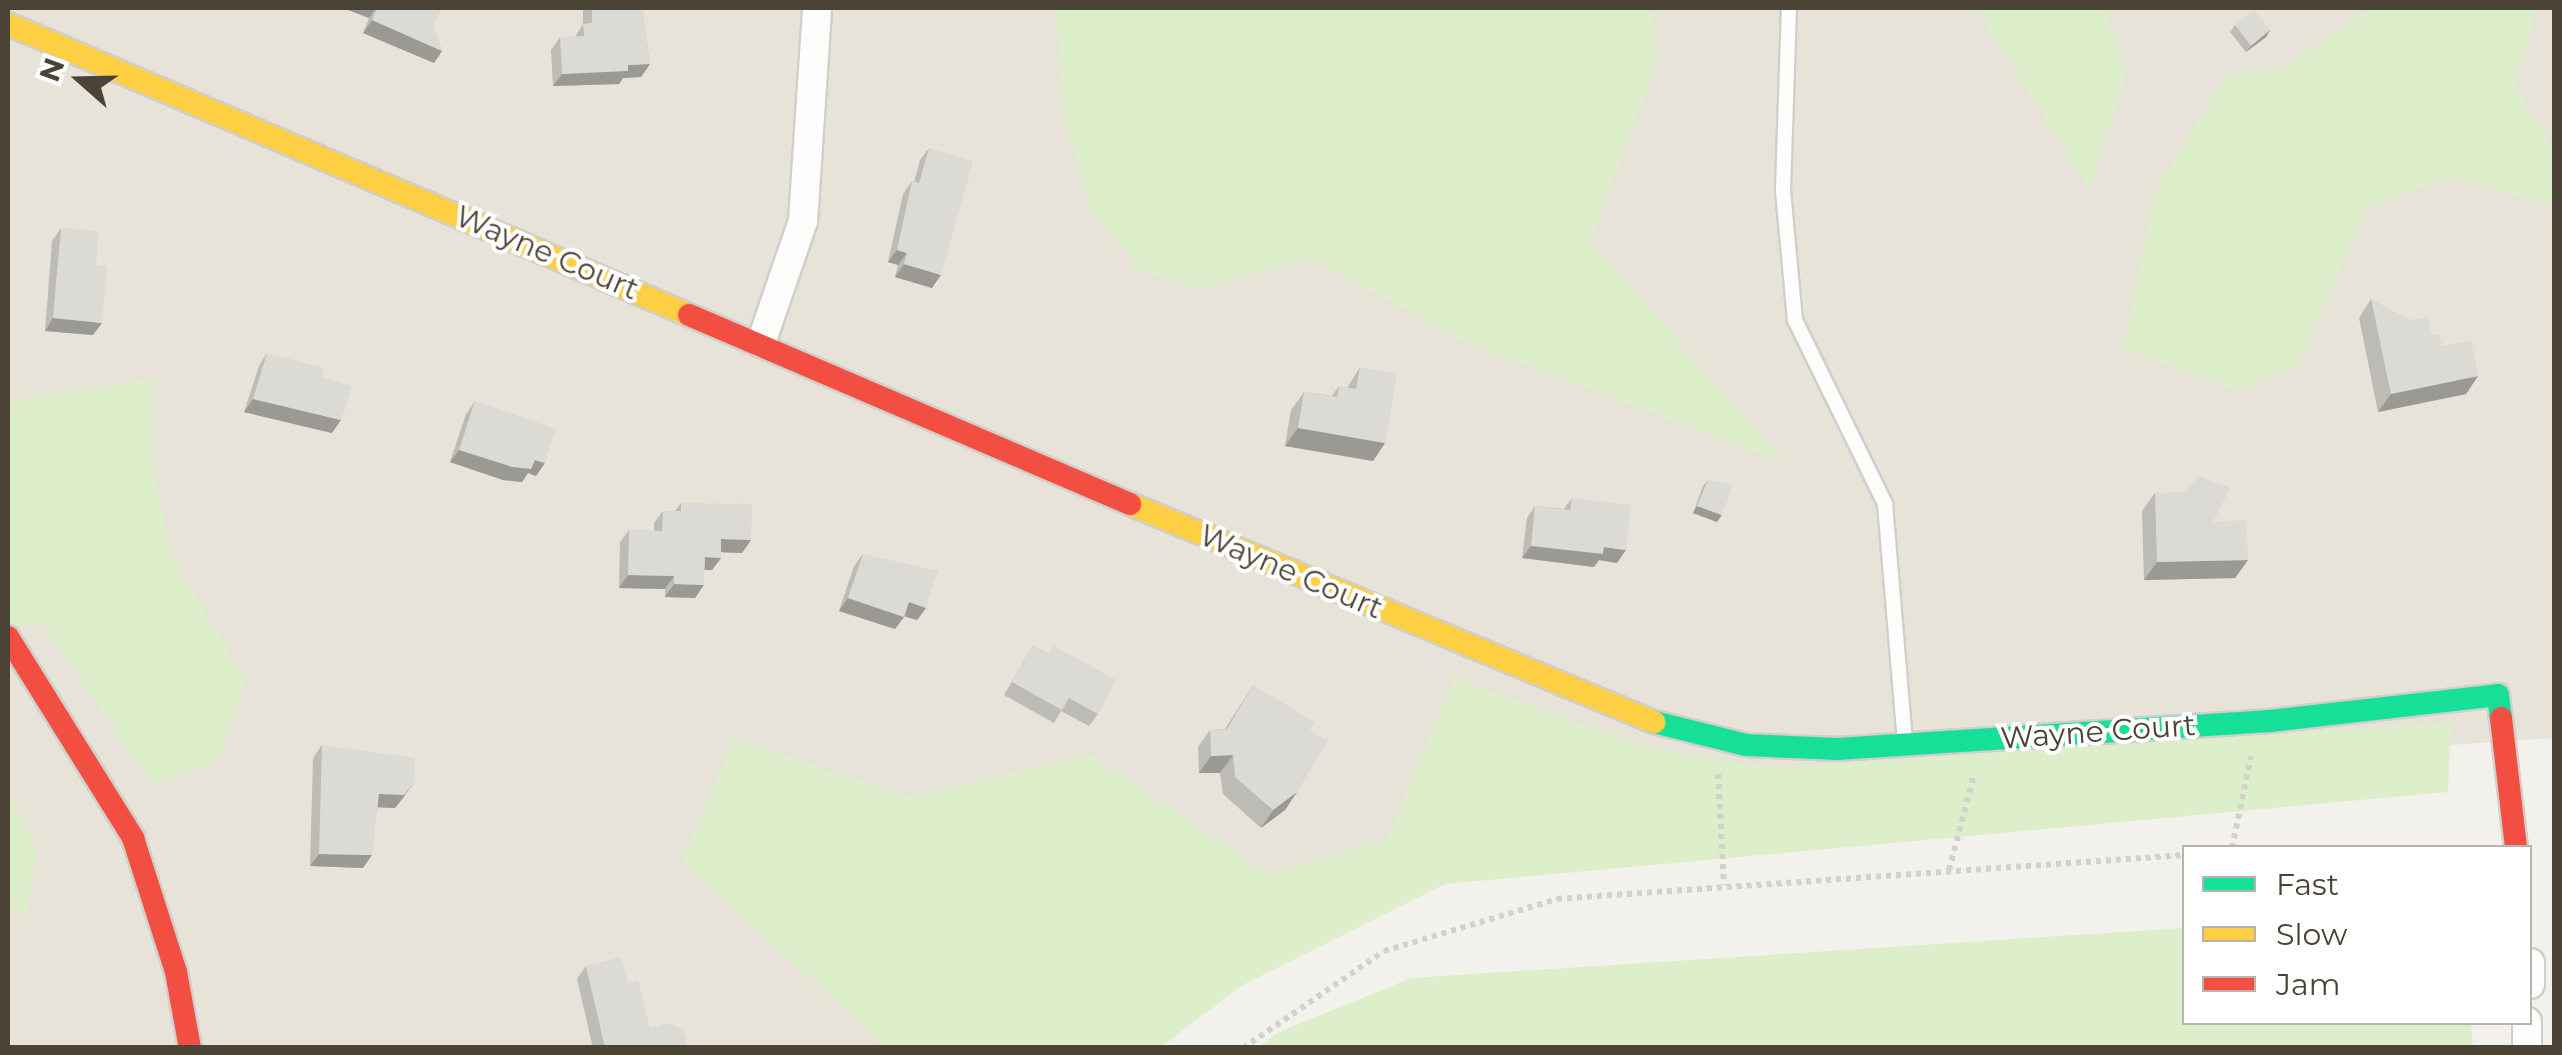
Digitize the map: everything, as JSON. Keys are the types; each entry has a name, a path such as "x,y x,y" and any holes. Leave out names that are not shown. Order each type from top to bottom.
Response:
{"street":[{"path":"761,343 804,221 817,8"},
{"name":"Wayne Court","path":"8,24 1514,668 1662,724 1716,738 1836,749 2258,722 2498,694 2516,845"},
{"path":"8,637 133,838 176,972 190,1048"}],"lane":[{"path":"1789,8 1783,192 1795,320 1885,504 1905,744"}],"path":[{"path":"2233,845 2258,722"},
{"path":"1716,738 1724,886"},
{"path":"1948,870 1983,739"},
{"path":"1243,1048 1384,951 1558,899 2182,855"}],"shaded area":[{"path":"8,8 2554,8 2554,738 1648,800 1048,1047 8,1047"}],"green space":[{"path":"1056,8 1652,8 1657,62 1590,241 1785,463 1465,342 1312,259 1198,289 1139,269 1090,209 1064,116"},
{"path":"1976,8 2105,8 2126,74 2089,188"},
{"path":"2371,8 2537,8 2514,84 2554,150 2554,205 2450,177 2367,208 2297,366 2237,390 2123,348 2154,193 2227,75 2284,68"},
{"path":"154,379 154,468 171,556 245,679 219,760 153,785 43,624 8,628 8,406 31,396"},
{"path":"1455,678 1647,748 1774,768 2451,723 2448,792 1445,884 1241,986 1161,1047 886,1047 682,862 734,739 909,798 1090,755 1267,874 1387,839"},
{"path":"8,790 37,851 25,917 8,907"},
{"path":"2182,928 2182,1025 2471,1025 2473,1047 1259,1047 1277,1033 1411,978"}],"building":[{"path":"377,8 441,8 433,26 442,51 372,20"},
{"path":"592,8 642,8 650,64 628,65 628,71 562,74 560,37 584,36 583,24 592,23"},
{"path":"2254,10 2270,30 2251,46 2235,25"},
{"path":"929,148 973,161 941,275 904,264 907,253 897,250 912,181 919,183"},
{"path":"61,228 99,231 96,265 107,266 102,323 53,318"},
{"path":"2371,299 2410,320 2428,317 2431,335 2439,334 2442,346 2471,340 2478,376 2391,394"},
{"path":"267,353 324,368 322,377 352,386 341,420 253,399"},
{"path":"1360,367 1397,373 1385,443 1298,428 1304,392 1337,397 1339,386 1356,389"},
{"path":"475,401 556,429 545,463 535,460 531,469 512,467 459,450"},
{"path":"2199,476 2230,488 2213,522 2246,520 2248,560 2157,562 2155,493 2183,492"},
{"path":"1708,480 1733,485 1722,515 1697,506"},
{"path":"1572,498 1631,505 1626,550 1604,547 1603,554 1531,546 1535,506 1570,510"},
{"path":"681,503 752,504 751,540 721,539 721,558 705,557 704,585 674,584 674,576 628,575 629,530 662,531 663,511 681,511"},
{"path":"863,554 938,571 926,608 909,602 904,617 848,598"},
{"path":"1033,646 1049,654 1054,646 1116,680 1098,714 1069,698 1062,710 1012,682"},
{"path":"1253,685 1315,722 1310,730 1328,741 1297,792 1273,810 1235,777 1233,755 1211,756 1210,730 1227,729"},
{"path":"322,745 415,758 414,783 404,795 379,794 372,855 319,854"},
{"path":"621,957 628,983 638,980 650,1028 667,1023 683,1029 687,1048 605,1048 586,966"}],"traffic: fast":[{"path":"1654,722 1746,745 1837,749 2270,721 2498,695 2501,718"}],"traffic: slow":[{"path":"8,24 689,315"},
{"path":"1130,504 1654,722"}],"traffic: jam":[{"path":"689,315 1130,504"},
{"path":"8,637 133,838 176,972 190,1048"},
{"path":"2501,718 2516,845"}]}
